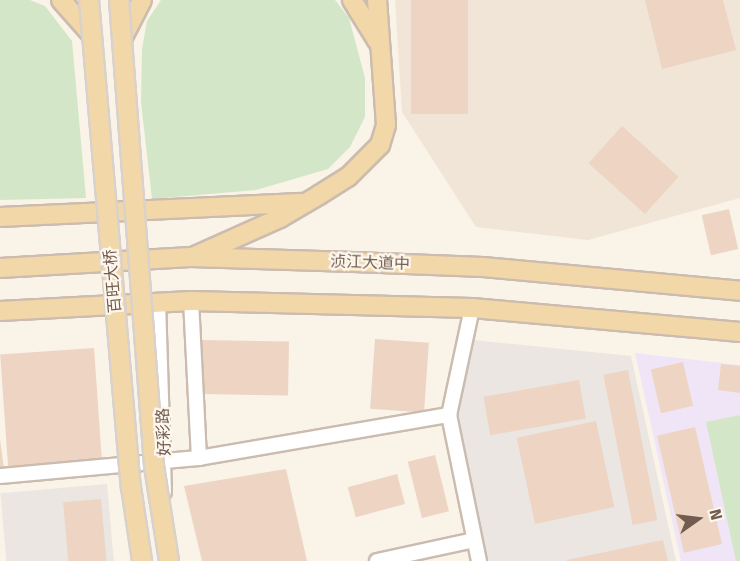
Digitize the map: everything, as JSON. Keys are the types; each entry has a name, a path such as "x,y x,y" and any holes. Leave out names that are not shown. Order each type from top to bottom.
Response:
{"main road":[{"path":"61,0 92,35"},
{"name":"百旺大桥","path":"89,0 131,487 142,561"},
{"name":"百旺大桥","path":"119,0 154,466 169,561"},
{"path":"122,39 142,0"},
{"path":"191,257 305,203 348,177 371,156 385,136 377,0"},
{"path":"354,3 380,46"},
{"path":"0,217 305,203"},
{"path":"0,256 23,267"},
{"name":"浈江大道中","path":"0,268 191,257 483,267 740,291"},
{"path":"0,311 191,301 472,308 740,332"}],"street":[{"path":"191,301 200,458"},
{"name":"好彩路","path":"158,302 165,462 161,561"},
{"path":"472,308 449,415 479,561"},
{"path":"0,476 200,458 449,415"},
{"path":"378,561 474,540"}],"shaded area":[{"path":"395,0 740,0 740,198 588,240 476,227 402,112"},
{"path":"473,340 631,356 676,561 488,561 455,415"},
{"path":"635,353 740,365 740,561 681,561"},
{"path":"107,484 114,561 6,561 0,493"}],"green space":[{"path":"0,0 30,0 45,6 72,41 86,198 0,200"},
{"path":"161,0 335,0 349,18 365,78 365,117 350,147 328,169 256,190 152,199 141,102 142,49 147,21"},
{"path":"740,415 740,561 736,561 706,422"}],"building":[{"path":"411,0 468,0 468,114 411,114"},
{"path":"645,0 723,0 736,50 662,69"},
{"path":"622,126 678,177 645,214 589,163"},
{"path":"729,209 738,249 711,255 702,215"},
{"path":"375,339 429,343 424,413 370,409"},
{"path":"202,340 289,342 288,396 201,394"},
{"path":"94,348 102,464 8,470 0,355"},
{"path":"683,362 693,406 661,413 651,369"},
{"path":"721,364 740,366 740,393 718,390"},
{"path":"628,370 657,520 633,525 603,375"},
{"path":"579,380 586,418 490,435 483,397"},
{"path":"596,421 614,507 535,524 517,438"},
{"path":"695,427 722,544 684,553 657,436"},
{"path":"0,439 4,469 0,470"},
{"path":"435,455 449,511 422,518 408,462"},
{"path":"286,469 307,561 202,561 184,486"},
{"path":"397,474 405,504 356,517 348,487"},
{"path":"101,499 106,561 68,561 63,502"},
{"path":"663,540 668,561 567,561 567,560"}]}
